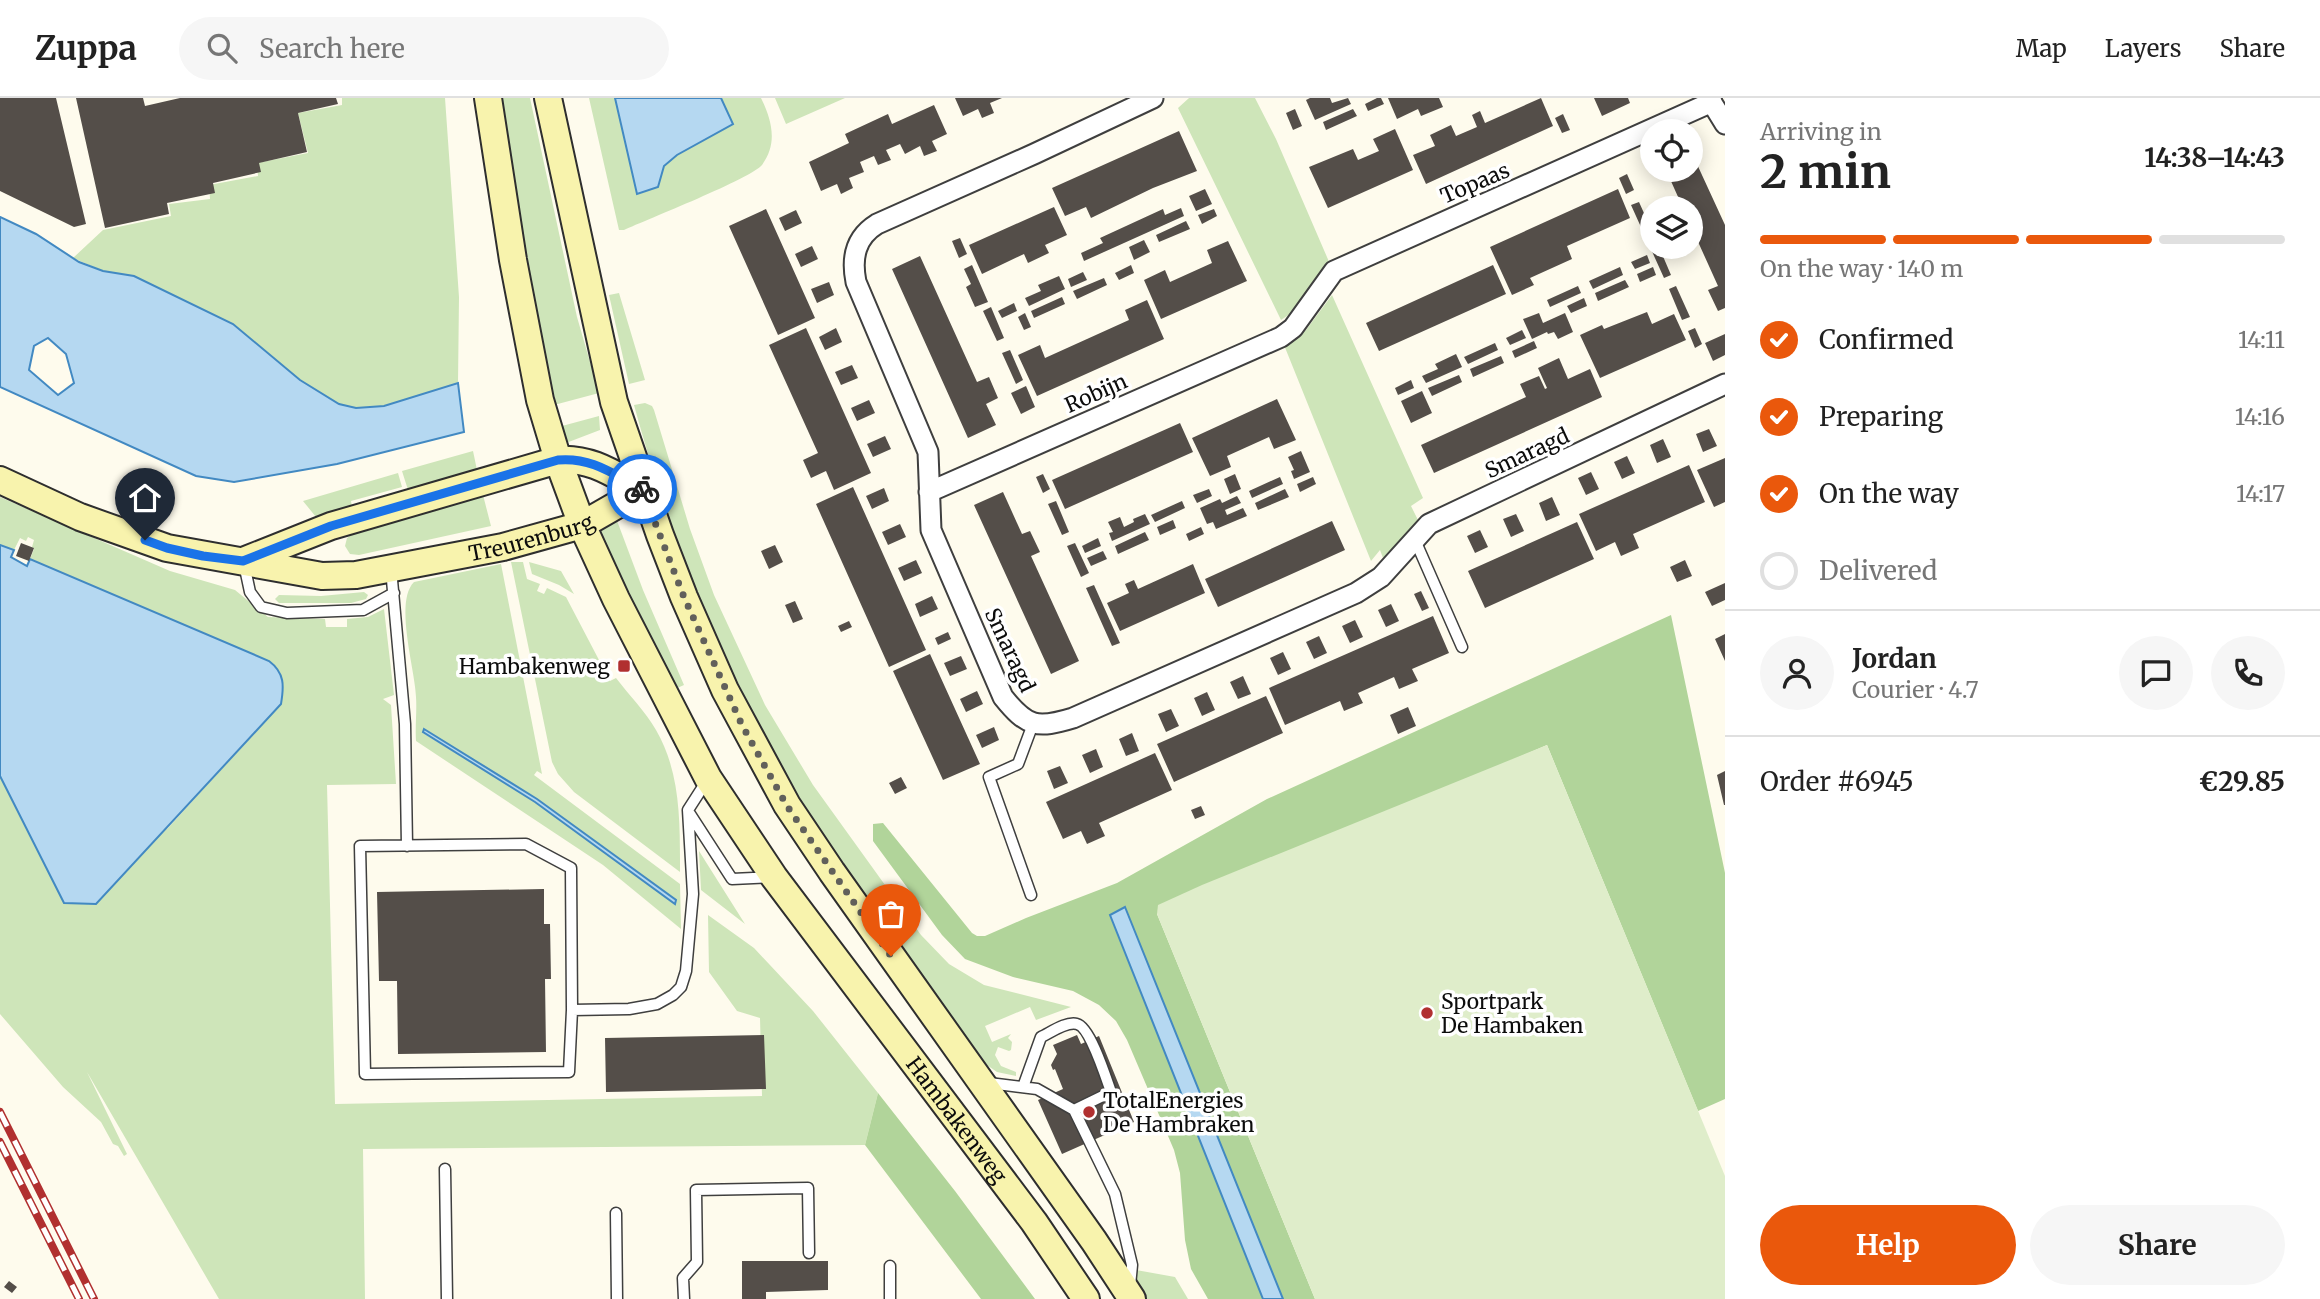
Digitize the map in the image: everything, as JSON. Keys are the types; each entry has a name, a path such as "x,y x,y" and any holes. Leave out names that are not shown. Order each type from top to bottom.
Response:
{"main road":[{"name":"Hambakenweg","path":"488,98 513,260 540,400 582,525 617,599 708,778 775,877 1034,1222 1086,1299"},
{"name":"Hambakenweg","path":"548,98 614,402 643,490 684,597 725,690 787,806 1130,1296"},
{"name":"Treurenburg","path":"243,561 331,526 558,460 573,458 593,463 643,490"},
{"name":"Treurenburg","path":"0,480 80,517 167,548 322,576 356,575 393,581 582,525 643,490"}],"street":[{"name":"Smaragd","path":"1153,98 1034,155 877,224 865,231 855,251 853,265 856,282 928,452 932,530 1003,697 1017,714 1033,724 1051,725 1073,718 1356,593 1381,577 1429,524 1725,384"},
{"path":"1711,100 1725,124"},
{"name":"Topaas","path":"1281,337 1293,328 1334,271 1711,100"},
{"name":"Robijn","path":"929,492 1281,337"}],"lane":[{"path":"1415,540 1462,647"},
{"path":"243,561 250,592 261,607 287,613 363,610 393,581"},
{"path":"393,581 405,724 407,846"},
{"path":"1031,895 989,777 1018,764 1033,724"},
{"path":"572,1010 629,1009 657,1004 681,988 686,971 694,894 688,810 708,778"},
{"path":"688,810 732,879 775,877"},
{"path":"526,844 570,868 572,1010 569,1072 365,1074 360,846 526,844"},
{"path":"1023,1087 1041,1037 1076,1023 1084,1028 1091,1040 1111,1091 1074,1110"},
{"name":"Hambakenweg","path":"979,1081 1037,1089 1074,1110 1115,1194 1132,1265 1130,1296"},
{"path":"445,1169 447,1299"},
{"path":"684,1299 683,1278 697,1262 696,1190 808,1188 809,1253"},
{"path":"616,1213 617,1299"},
{"path":"890,1266 890,1299"}],"green space":[{"path":"342,98 445,98 459,297 458,383 384,406 356,408 339,404 300,380 233,324 134,276 103,271 73,258 103,230 171,216 169,204 210,199 209,185 258,176 257,163 308,153 298,113 342,105"},
{"path":"499,98 530,98 577,317 599,393 554,405 543,358"},
{"path":"589,98 615,98 638,193 658,187 664,166 677,155 732,125 721,98 761,98 772,132 770,148 762,165 754,171 698,199 619,230"},
{"path":"775,98 845,98 786,124"},
{"path":"1189,98 1255,98 1276,139 1330,264 1290,314 1281,320 1178,108"},
{"path":"619,293 645,380 629,384 609,295"},
{"path":"1332,295 1423,498 1411,506 1419,522 1383,558 1380,550 1371,561 1284,345 1306,330"},
{"path":"645,403 654,410 690,529 714,595 765,705 813,785 921,935 949,964 984,985 1071,1007 1036,1020 1030,1007 985,1026 992,1042 1011,1034 1008,1038 1012,1042 1011,1050 998,1047 995,1055 1001,1066 1016,1072 1016,1076 997,1072 984,1063 824,840 783,773 731,672 687,568 667,514 634,405"},
{"path":"599,416 600,430 566,443 562,426"},
{"path":"473,451 477,470 408,490 402,471"},
{"path":"398,473 402,487 351,501 352,507 316,517 303,501"},
{"path":"483,495 491,526 359,555 350,554 345,546 347,538 354,533"},
{"path":"0,497 170,571 235,590 268,617 325,619 326,627 347,627 347,619 368,617 384,609 394,695 383,699 391,705 396,784 327,785 335,1104 762,1096 760,1018 737,1011 709,972 708,915 754,948 813,1011 878,1093 865,1145 363,1149 365,1299 219,1299 87,1072 127,1154 124,1156 118,1146 113,1144 101,1122 63,1087 0,1014 0,776 64,903 168,828 281,704 282,680 278,670 269,661 30,559 34,540 28,537 26,541 20,538 14,550 0,545"},
{"path":"616,518 643,590 684,685 675,689 605,553 593,521"},
{"path":"511,562 523,562 527,579 540,584 537,591 544,594 547,588 566,597 610,681 616,678 656,730 675,781 680,872 574,792 558,774 552,762"},
{"path":"529,562 561,571 574,594 532,574"},
{"path":"501,564 542,774 537,771 534,775 680,884 681,929 603,865 416,741 416,697 406,620 408,592 414,582","holes":["424,729 537,799 675,900 675,904 535,802 423,733"]},
{"path":"364,592 368,595 366,599 351,603 279,603 275,599 279,595 321,596"},
{"path":"1671,615 1725,873 1725,1099 1698,1111 1547,745 1157,914 1315,1299 1283,1299 1125,908 1110,916 1263,1299 1208,1299 1191,1269 1185,1240 1180,1173 1174,1150 1127,1040 1116,1021 1099,1005 1073,991 1013,977 965,959 942,935 873,841 873,824 883,823 972,933 985,936 1117,883 1267,799"},
{"name":"Sportpark De Hambaken","path":"1547,745 1725,1176 1725,1299 1315,1299 1157,914 1158,905"},
{"path":"699,851 745,924 701,890"},
{"path":"878,1093 1035,1299 981,1299 865,1145"},
{"path":"1125,1268 1175,1277 1188,1299 1144,1299"}],"water":[{"path":"615,98 721,98 733,124 677,155 664,166 658,187 637,194"},
{"path":"0,217 36,234 79,262 103,271 134,276 233,324 300,380 339,404 356,408 384,406 458,383 464,432 337,464 234,482 196,476 0,387","holes":["48,338 66,354 74,383 58,395 29,370 34,346"]},
{"path":"0,545 14,550 11,557 27,566 30,559 269,661 281,675 281,704 96,904 64,903 0,776"},
{"path":"424,729 537,799 676,900 675,904 535,802 423,732"},
{"path":"1125,907 1283,1299 1263,1299 1110,915"}],"building":[{"path":"0,98 56,98 86,224 74,227 0,191"},
{"path":"76,98 143,98 145,106 180,98 336,98 338,104 298,113 307,152 259,163 261,172 213,183 215,193 167,203 169,214 105,228"},
{"path":"955,98 1002,98 990,103 994,113 982,118 978,109 963,116"},
{"path":"1330,98 1332,103 1348,98 1351,104 1315,120 1306,100"},
{"path":"1381,98 1384,104 1368,111 1365,104"},
{"path":"1388,98 1439,98 1443,107 1421,116 1418,109 1397,119"},
{"path":"1541,98 1553,126 1426,184 1413,155 1435,146 1430,135 1451,125 1456,136 1477,127 1472,115 1480,111 1485,123"},
{"path":"1594,98 1628,98 1630,103 1602,116"},
{"path":"934,105 947,134 932,141 937,151 924,156 920,146 905,154 900,144 886,150 891,160 878,165 874,156 860,162 864,172 849,178 853,188 841,194 837,184 821,191 809,162 849,143 845,134 888,114 892,124"},
{"path":"1295,109 1302,126 1293,130 1286,113"},
{"path":"1353,109 1357,116 1326,130 1323,122"},
{"path":"1563,114 1570,130 1562,133 1555,118"},
{"path":"1395,129 1413,170 1328,208 1309,167 1353,149 1358,160 1379,151 1373,139"},
{"path":"1179,131 1197,171 1153,188 1091,218 1086,207 1065,216 1052,188"},
{"path":"1627,174 1634,190 1626,194 1619,178"},
{"path":"1703,177 1725,225 1725,308 1718,311 1708,290 1718,286 1703,253 1703,196 1678,196 1671,182 1703,182"},
{"path":"1205,189 1212,204 1196,211 1189,196"},
{"path":"1618,189 1630,218 1567,246 1572,259 1530,278 1534,285 1512,295 1490,247"},
{"path":"1639,202 1640,225 1631,205"},
{"path":"1054,207 1067,235 1045,245 1049,253 1028,263 1024,254 982,274 969,245"},
{"path":"1181,208 1184,216 1084,261 1081,253 1103,243 1100,238 1163,209 1165,215"},
{"path":"766,209 815,318 778,335 729,226"},
{"path":"1214,209 1217,216 1202,224 1198,215"},
{"path":"796,210 802,223 785,231 779,218"},
{"path":"1186,221 1190,229 1159,242 1156,235"},
{"path":"960,238 967,254 959,258 952,241"},
{"path":"1144,240 1150,252 1134,260 1129,247"},
{"path":"1228,241 1247,281 1161,319 1144,280 1165,270 1170,282 1212,263 1207,250"},
{"path":"812,246 818,259 801,267 795,254"},
{"path":"920,256 977,382 989,377 998,398 986,404 996,425 968,438 892,269"},
{"path":"1640,258 1648,259 1650,263 1635,269 1631,262"},
{"path":"1655,259 1664,259 1671,275 1664,278"},
{"path":"972,265 988,302 975,307 966,287 971,284 964,269"},
{"path":"1131,265 1134,273 1119,280 1115,273"},
{"path":"1493,265 1506,294 1379,351 1366,323"},
{"path":"1620,267 1623,275 1593,289 1589,281"},
{"path":"1653,267 1656,275 1640,282 1637,274"},
{"path":"1083,272 1087,280 1071,287 1068,279"},
{"path":"1059,276 1065,289 1029,306 1025,298 1041,291 1038,285"},
{"path":"1104,278 1107,285 1077,299 1073,291"},
{"path":"1625,280 1629,287 1598,301 1595,293"},
{"path":"829,282 834,295 817,303 811,289"},
{"path":"1578,286 1581,293 1550,307 1547,300"},
{"path":"1676,286 1690,317 1682,320 1669,289"},
{"path":"1062,297 1065,304 1034,318 1031,311"},
{"path":"1584,298 1587,306 1571,313 1567,306"},
{"path":"1147,300 1164,339 1037,396 1018,355 1040,345 1045,358 1129,320 1125,310"},
{"path":"1014,303 1017,311 1002,318 998,311"},
{"path":"991,307 1004,338 997,341 983,311"},
{"path":"1647,312 1652,324 1674,314 1686,340 1600,378 1580,335 1602,325 1604,329"},
{"path":"1025,313 1031,327 1024,330 1018,317"},
{"path":"1539,313 1543,323 1565,313 1573,332 1558,339 1554,332 1547,332 1532,339 1523,319"},
{"path":"806,328 871,473 834,490 826,471 811,478 803,460 818,453 769,345"},
{"path":"836,328 842,342 825,350 819,337"},
{"path":"1695,328 1702,344 1695,348 1688,331"},
{"path":"1522,330 1526,338 1510,345 1506,338"},
{"path":"1725,334 1725,355 1713,361 1705,343"},
{"path":"1534,341 1537,348 1515,358 1512,351"},
{"path":"1495,343 1498,350 1468,364 1464,357"},
{"path":"1010,350 1023,380 1016,384 1002,353"},
{"path":"1456,354 1462,367 1426,383 1422,376 1438,369 1435,364"},
{"path":"1501,356 1504,363 1473,377 1470,369"},
{"path":"1559,358 1568,379 1590,369 1602,397 1434,473 1421,445 1526,397 1520,384 1539,376 1545,389 1547,388 1538,368"},
{"path":"852,365 858,378 841,385 835,372"},
{"path":"1459,375 1462,382 1432,396 1428,388"},
{"path":"1411,380 1414,388 1398,395 1395,388"},
{"path":"1026,386 1035,407 1021,414 1011,393"},
{"path":"1422,391 1432,413 1411,423 1401,401"},
{"path":"1277,399 1296,440 1274,449 1269,437 1227,456 1231,467 1210,476 1192,438"},
{"path":"869,400 875,413 857,421 851,408"},
{"path":"1180,423 1193,452 1065,509 1052,480"},
{"path":"1709,429 1717,446 1703,452 1696,434"},
{"path":"885,436 891,449 873,457 867,444"},
{"path":"1663,439 1671,457 1657,463 1650,445"},
{"path":"1301,451 1310,472 1294,479 1291,471 1294,470 1288,457"},
{"path":"1627,456 1635,473 1622,479 1614,462"},
{"path":"1725,458 1725,502 1714,507 1697,470"},
{"path":"1689,465 1705,502 1633,534 1639,548 1621,556 1615,542 1596,551 1579,514"},
{"path":"1591,472 1599,489 1586,495 1578,478"},
{"path":"1043,474 1050,489 1043,493 1036,477"},
{"path":"1235,474 1241,489 1230,494 1224,479"},
{"path":"1280,477 1283,484 1252,498 1249,491"},
{"path":"1313,477 1316,484 1300,492 1297,484"},
{"path":"853,487 926,650 889,667 816,504"},
{"path":"884,488 889,501 872,509 866,496"},
{"path":"1209,489 1212,496 1197,503 1193,495"},
{"path":"1285,489 1289,497 1258,510 1255,503"},
{"path":"1003,492 1022,534 1030,531 1040,552 1031,556 1079,661 1051,674 974,505"},
{"path":"1237,496 1241,503 1225,510 1227,515 1243,508 1247,516 1216,529 1213,522 1207,524 1200,508 1220,499 1222,503"},
{"path":"1552,497 1560,515 1546,521 1539,503"},
{"path":"1056,501 1069,532 1062,535 1048,504"},
{"path":"1182,501 1185,508 1155,522 1151,515"},
{"path":"1145,514 1150,524 1112,541 1109,533 1113,532 1108,522 1120,517 1124,527"},
{"path":"1516,514 1524,531 1511,537 1503,519"},
{"path":"1173,520 1176,528 1160,535 1157,527"},
{"path":"1332,521 1345,550 1218,607 1205,579"},
{"path":"1577,522 1594,559 1485,608 1468,571"},
{"path":"900,524 906,537 888,545 882,532"},
{"path":"1201,527 1204,534 1189,541 1186,534"},
{"path":"1480,530 1488,547 1475,553 1467,536"},
{"path":"1145,532 1149,540 1118,554 1115,546"},
{"path":"1098,538 1101,546 1085,553 1082,546"},
{"path":"21,543 34,548 29,561 16,556"},
{"path":"1075,543 1089,573 1081,577 1067,546"},
{"path":"775,545 783,562 769,569 761,551"},
{"path":"1103,551 1107,559 1091,566 1087,558"},
{"path":"916,560 922,573 904,581 898,568"},
{"path":"1685,560 1692,576 1677,582 1670,567"},
{"path":"1193,564 1205,593 1120,631 1107,603 1129,593 1125,584 1134,580 1138,589"},
{"path":"1725,583 1725,600 1712,606 1705,592"},
{"path":"1094,585 1120,643 1112,646 1086,588"},
{"path":"1421,591 1429,608 1422,611 1414,594"},
{"path":"932,596 938,609 920,617 915,604"},
{"path":"795,601 803,619 793,623 785,605"},
{"path":"1391,604 1399,621 1386,627 1378,610"},
{"path":"1433,616 1449,653 1412,669 1418,681 1399,689 1394,677 1358,693 1363,703 1344,711 1340,701 1285,725 1269,688"},
{"path":"1355,620 1363,637 1350,643 1342,626"},
{"path":"849,621 852,627 841,632 838,626"},
{"path":"948,632 951,639 938,645 935,638"},
{"path":"1725,634 1725,661 1715,639"},
{"path":"1319,636 1327,653 1314,659 1306,642"},
{"path":"1283,652 1291,669 1278,675 1270,658"},
{"path":"930,654 980,764 943,780 893,671"},
{"path":"961,656 967,669 950,676 944,663"},
{"path":"1243,676 1251,694 1238,699 1230,682"},
{"path":"977,691 983,704 966,712 960,699"},
{"path":"1207,692 1215,710 1202,716 1194,698"},
{"path":"1266,696 1283,733 1174,782 1157,744"},
{"path":"1408,707 1416,726 1398,734 1390,715"},
{"path":"1171,709 1179,726 1166,732 1158,714"},
{"path":"994,727 999,740 982,748 976,735"},
{"path":"1132,733 1139,751 1126,756 1119,739"},
{"path":"1096,749 1103,767 1090,773 1082,755"},
{"path":"1155,753 1172,790 1099,823 1105,836 1087,844 1081,831 1063,839 1046,802"},
{"path":"1060,766 1068,783 1054,789 1047,771"},
{"path":"1725,771 1725,805 1724,805 1717,775"},
{"path":"901,777 907,788 895,794 889,783"},
{"path":"1201,806 1205,815 1195,819 1191,810"},
{"path":"544,889 544,924 550,924 551,979 545,979 546,1052 398,1054 397,981 379,981 377,892"},
{"path":"764,1035 766,1089 606,1092 605,1038"},
{"path":"1077,1035 1081,1044 1099,1036 1134,1122 1062,1154 1038,1100 1063,1089 1051,1065 1057,1054 1053,1045"},
{"path":"742,1261 828,1261 828,1290 766,1292 766,1299 742,1299"},
{"path":"9,1281 17,1287 12,1293 4,1287"}],"railway":[{"path":"0,1112 94,1299"},
{"path":"0,1142 79,1299"}],"way so far":[{"path":"642,489 684,597 742,725 787,806 891,956"}],"place":[{"name":"Hambakenweg","path":"624,666"},
{"name":"Sportpark De Hambaken","path":"1427,1013"},
{"name":"TotalEnergies De Hambraken","path":"1089,1112"}],"route":[{"path":"145,540 203,556 243,561 331,526 558,460 573,458 593,463 642,489"}]}
